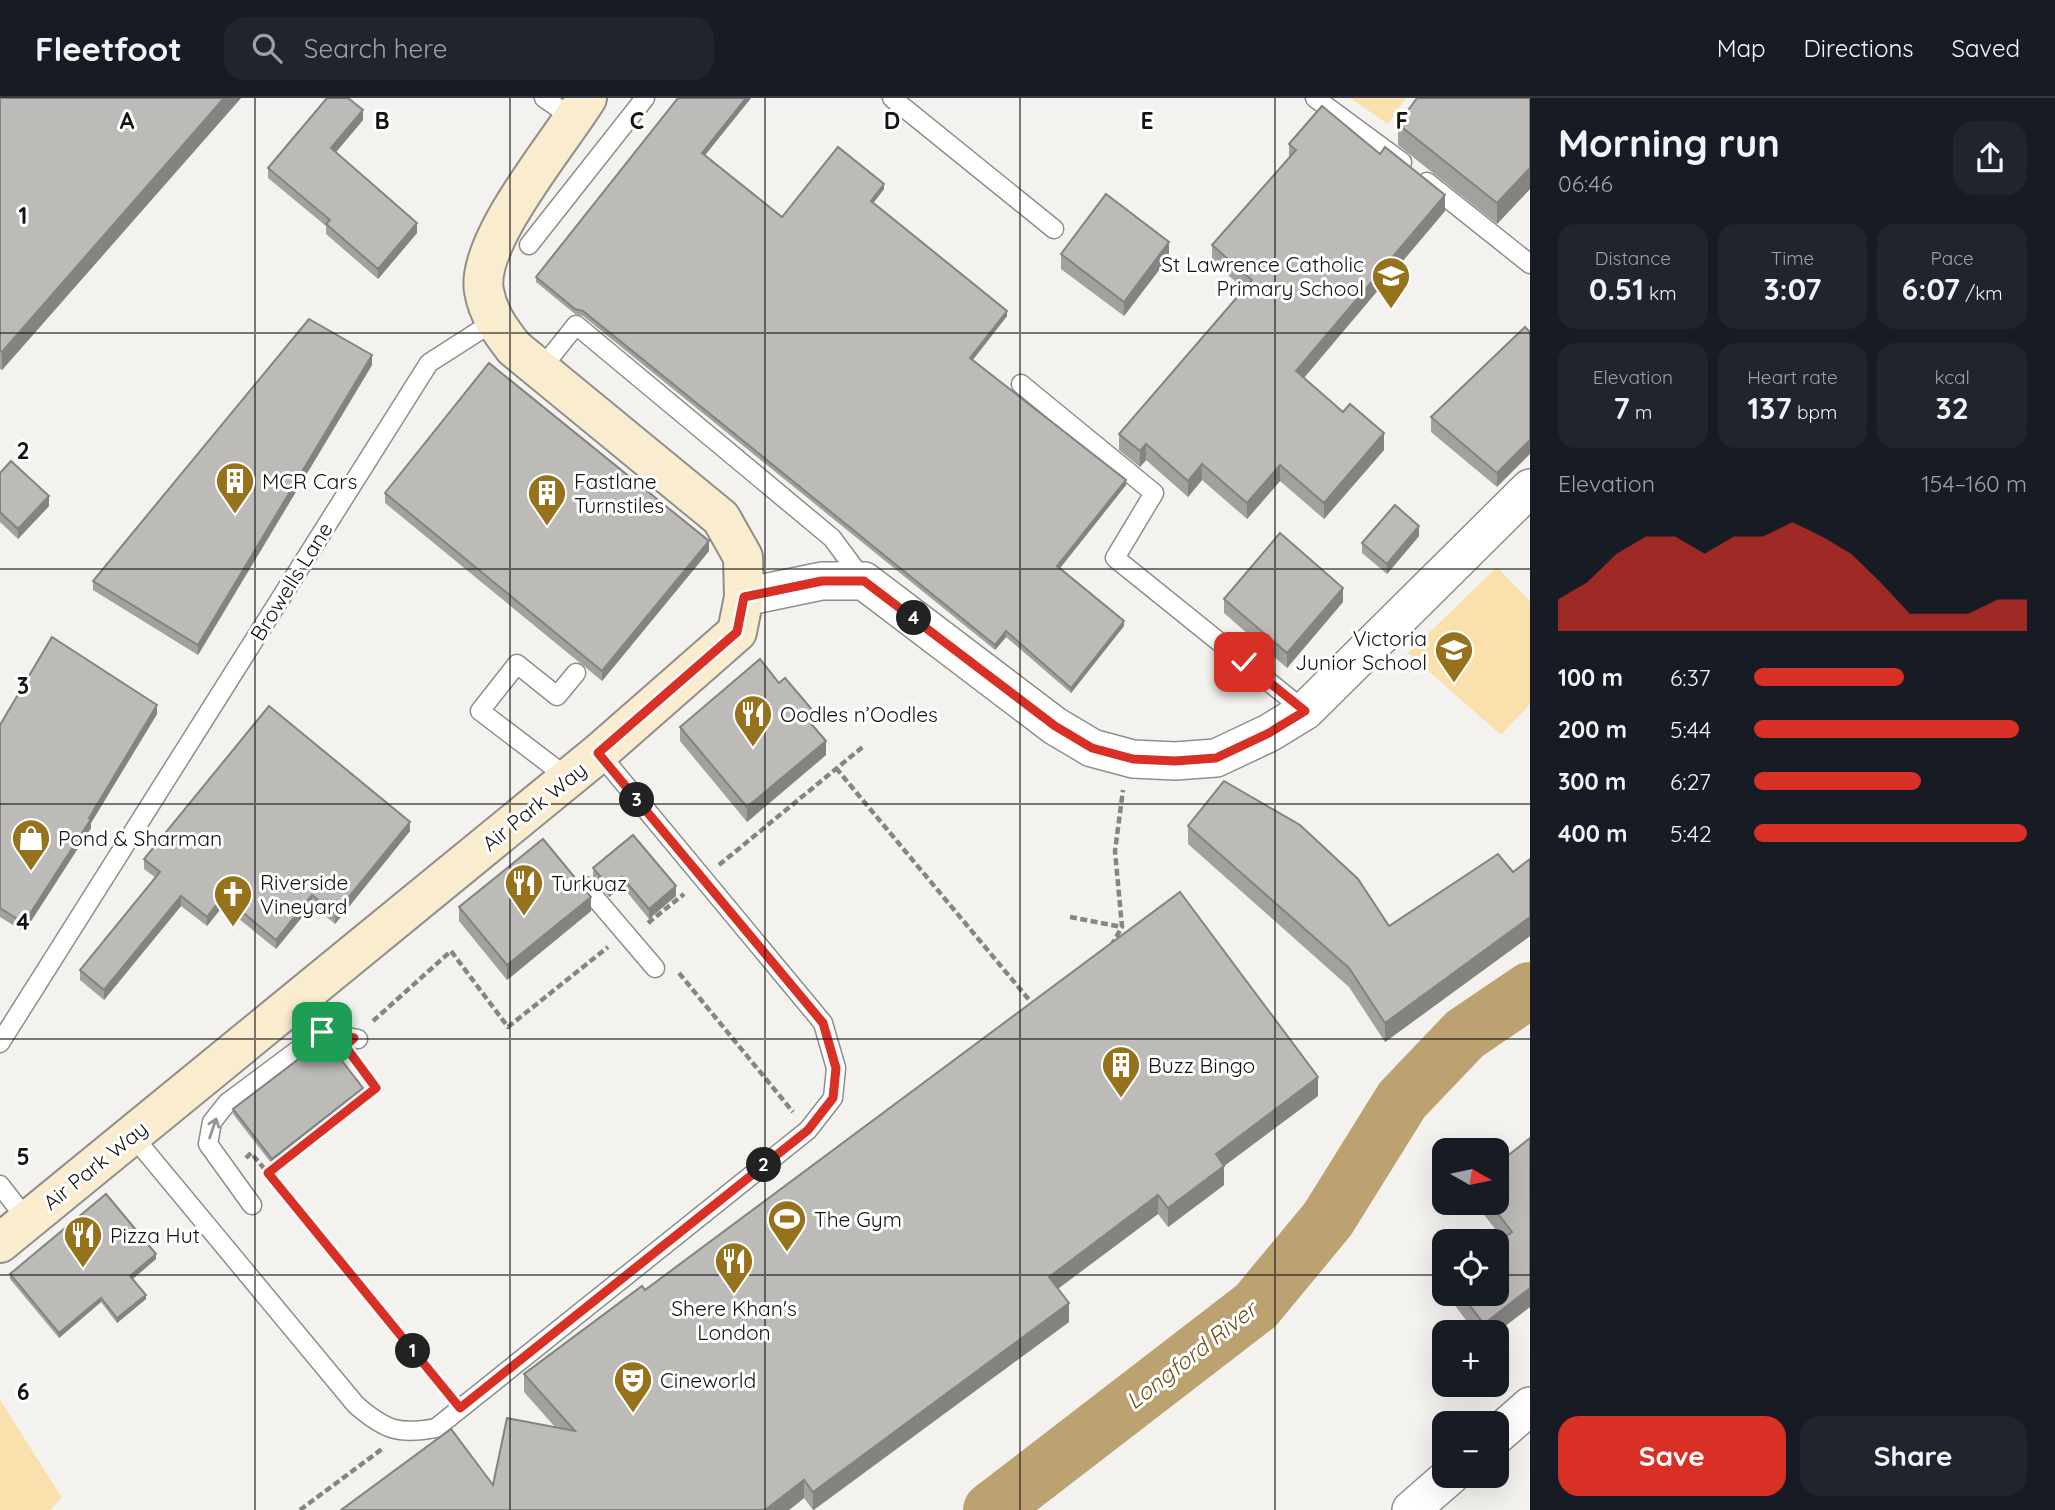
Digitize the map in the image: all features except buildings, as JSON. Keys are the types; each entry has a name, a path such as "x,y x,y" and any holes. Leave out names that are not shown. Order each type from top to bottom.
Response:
{"street":[{"path":"493,321 484,290 486,260 501,227 568,105"},
{"name":"Air Park Way","path":"13,1231 568,778 737,632 744,597 743,557 721,518 514,348 493,321"},
{"path":"744,597 822,581 864,581 1055,726 1092,748 1133,759 1175,761 1216,758 1269,733 1311,705 1530,488"},
{"path":"1509,1425 1530,1406"},
{"path":"1411,1510 1436,1488"}],"lane":[{"path":"529,245 645,98"},
{"path":"892,98 1054,229"},
{"path":"1315,98 1391,154 1530,264"},
{"name":"Browells Lane","path":"0,1043 429,363 493,321"},
{"path":"541,369 576,325 832,538 864,581"},
{"path":"1021,384 1154,493 1115,558 1311,705"},
{"path":"568,778 480,711 517,664 557,696 576,673"},
{"path":"132,1135 356,1405 380,1425 408,1433 436,1428 808,1130 833,1098 836,1068 823,1023 598,753"},
{"path":"585,886 655,968"},
{"path":"252,1205 208,1144 212,1122 227,1103 322,1032 356,1039"},
{"path":"0,1185 13,1231"}],"path":[{"path":"713,870 865,744"},
{"path":"836,768 1035,1007"},
{"path":"1121,810 1125,780"},
{"path":"1070,918 1122,927"},
{"path":"268,1173 376,1088 345,1046 356,1039 451,951 509,1027 612,944"},
{"path":"675,968 808,1130"},
{"path":"228,1175 251,1153 460,1408"},
{"path":"300,1510 388,1445"}],"shaded area":[{"path":"1350,98 1406,98 1388,124"},
{"path":"1497,567 1530,601 1530,704 1501,735 1408,653"},
{"path":"0,1400 62,1498 50,1510 0,1510"}],"waterway":[{"name":"Longford River","path":"991,1510 1256,1306 1328,1219 1402,1100 1465,1034 1530,990"}],"place":[{"name":"St Lawrence Catholic Primary School","path":"1391,310"},
{"name":"MCR Cars","path":"235,515"},
{"name":"Fastlane Turnstiles","path":"547,527"},
{"name":"Victoria Junior School","path":"1454,684"},
{"name":"Oodles n’Oodles","path":"753,748"},
{"name":"Pond & Sharman","path":"31,872"},
{"name":"Turkuaz","path":"524,917"},
{"name":"Riverside Vineyard","path":"233,928"},
{"name":"Buzz Bingo","path":"1121,1099"},
{"name":"The Gym","path":"787,1253"},
{"name":"Pizza Hut","path":"83,1269"},
{"name":"Shere Khan's London","path":"734,1295"},
{"name":"Cineworld","path":"633,1414"}],"route":[{"path":"322,1032 340,1033 354,1038 345,1046 376,1088 268,1173 460,1408 808,1130 833,1098 836,1068 823,1023 598,753 737,632 744,597 822,581 864,581 1055,726 1092,748 1133,759 1175,761 1216,758 1243,747 1305,711 1244,662"}]}
